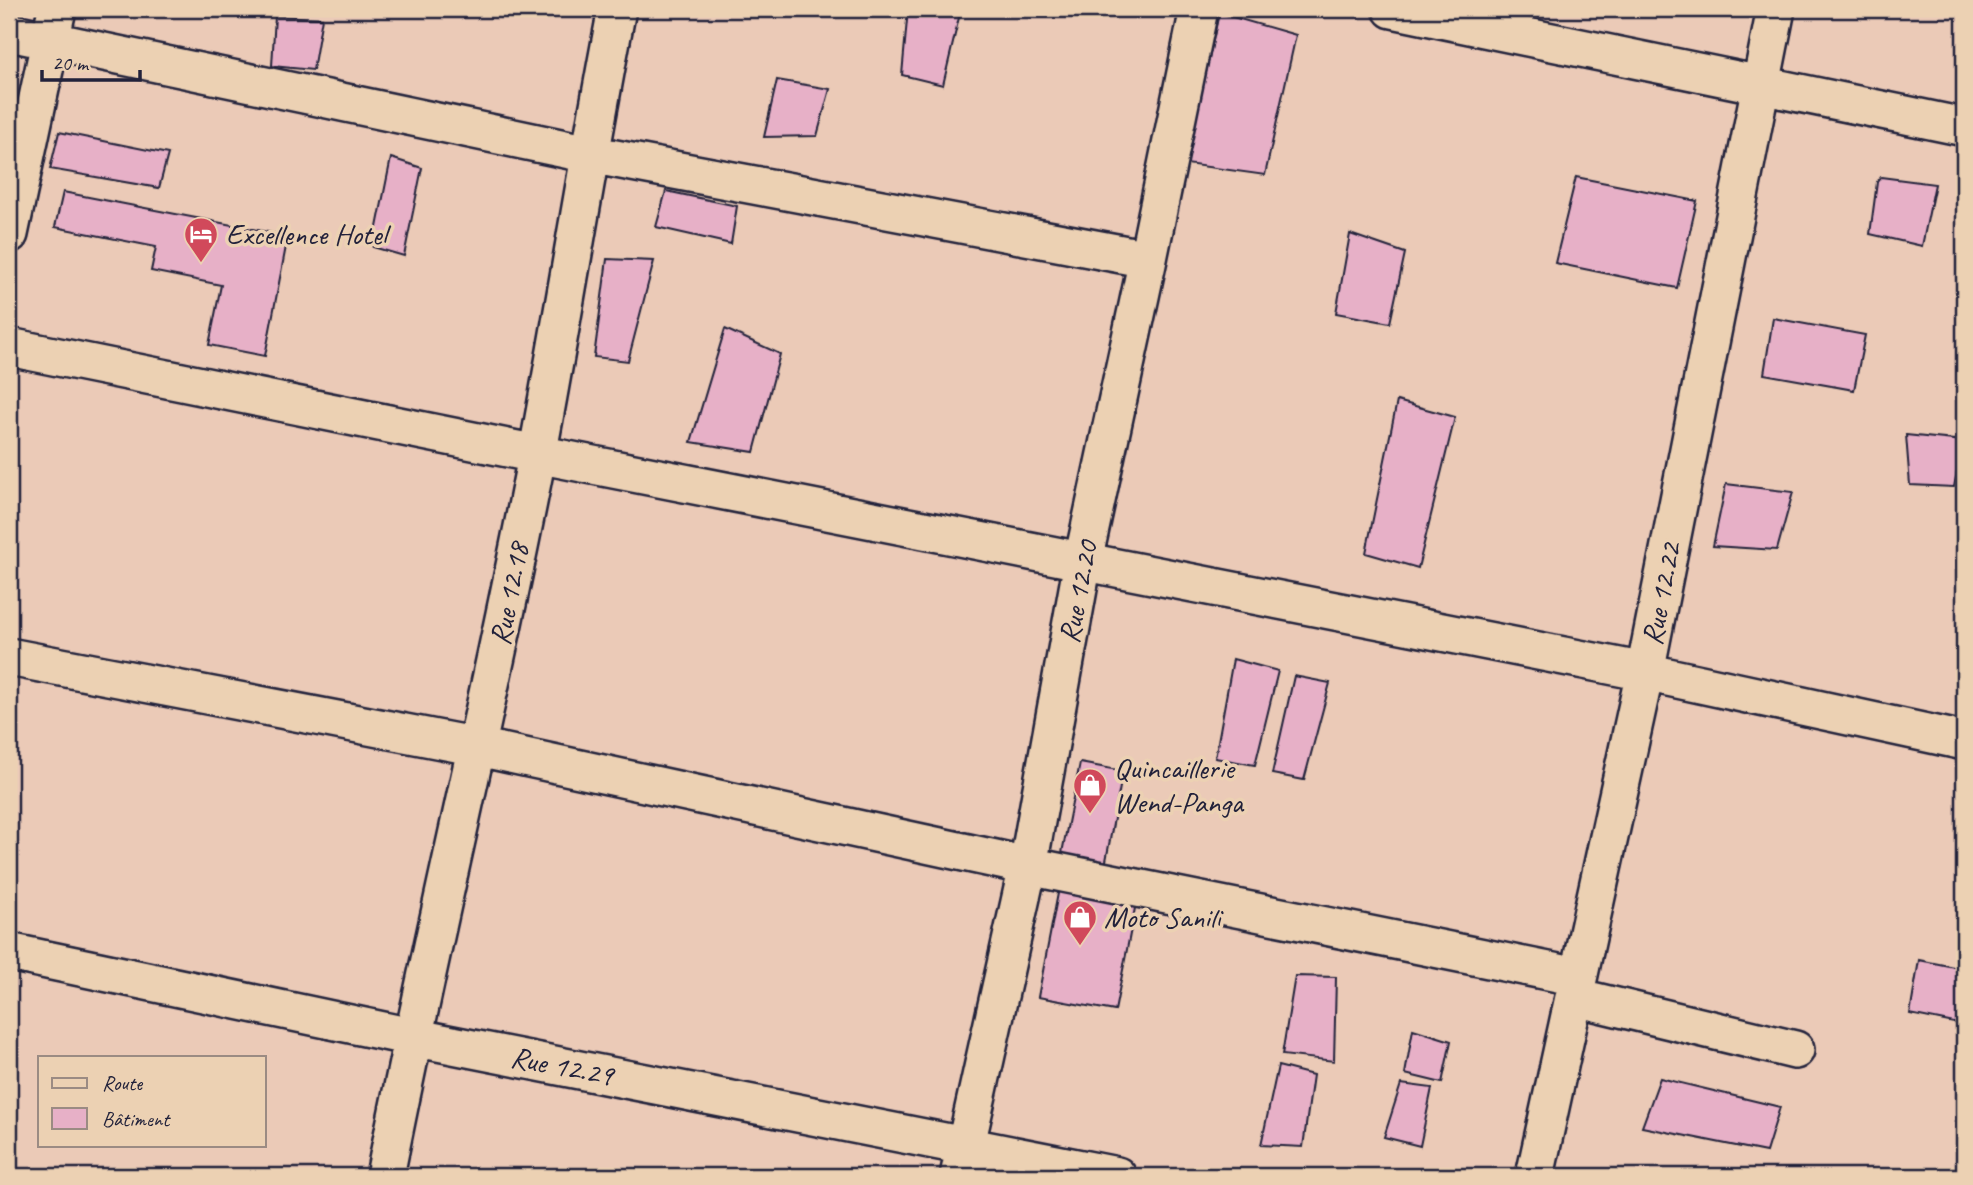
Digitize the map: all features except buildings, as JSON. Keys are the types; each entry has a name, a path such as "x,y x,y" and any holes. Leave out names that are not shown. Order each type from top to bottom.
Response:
{"street":[{"name":"Rue 12.18","path":"385,1176 412,1037 478,747 537,454 617,9"},
{"name":"Rue 12.20","path":"962,1160 1028,866 1083,561 1149,259 1199,9"},
{"path":"1392,9 1964,127"},
{"name":"Rue 12.22","path":"1535,1176 1645,672 1776,9"},
{"path":"9,234 54,25"},
{"path":"9,32 54,25 589,154 1149,259"},
{"path":"9,347 1645,672 1964,741"},
{"path":"9,657 478,747 1028,866 1577,987 1795,1050"},
{"name":"Rue 12.29","path":"9,952 412,1037 962,1160 1117,1176"}],"place":[{"name":"Excellence Hotel","path":"201,264"},
{"name":"Quincaillerie Wend-Panga","path":"1090,815"},
{"name":"Moto Sanili","path":"1080,947"}]}
